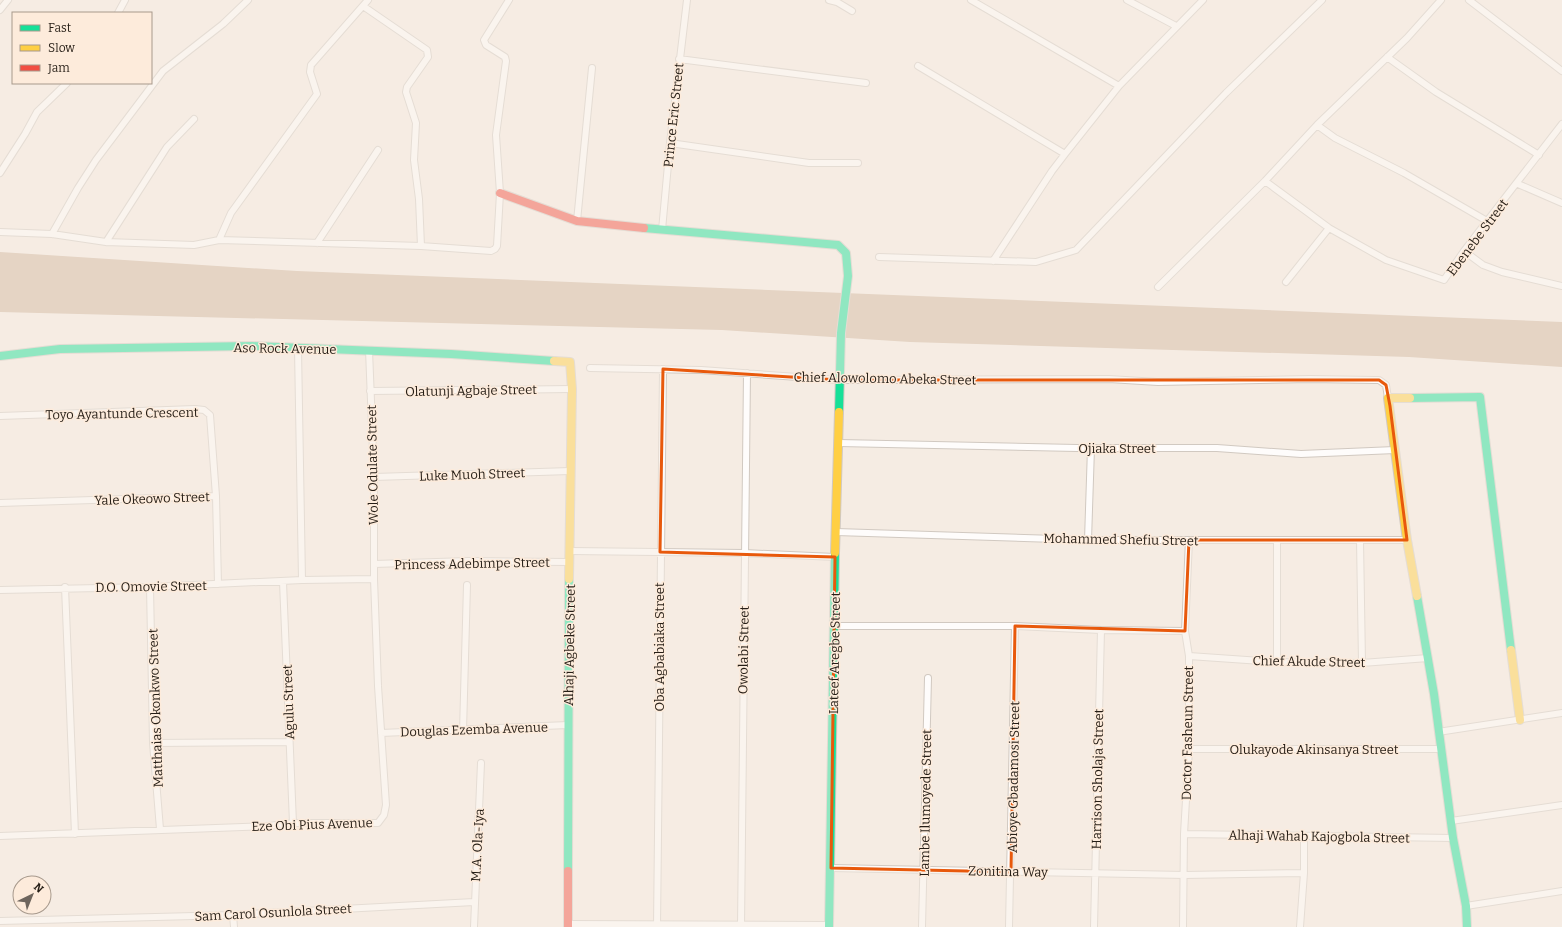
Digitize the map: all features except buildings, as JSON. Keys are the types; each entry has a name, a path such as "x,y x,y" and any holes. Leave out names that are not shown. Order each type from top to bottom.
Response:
{"street":[{"path":"0,10 8,0"},
{"path":"119,12 125,0"},
{"path":"52,234 96,160 163,71 223,24 248,0"},
{"path":"219,240 231,213 317,94 310,72 311,65 368,0"},
{"path":"0,232 52,234 106,242 194,245 219,240 421,246 491,251 495,250 497,246 500,193 496,135 506,60 505,57 486,45 484,40 508,0"},
{"name":"Prince Eric Street","path":"662,230 679,59 687,0"},
{"path":"829,0 837,2 852,11"},
{"path":"971,0 1119,86"},
{"path":"1128,0 1176,26"},
{"path":"993,261 1052,171 1119,86 1202,0"},
{"path":"879,257 1036,262 1076,250 1226,93 1322,0"},
{"path":"1158,287 1265,181 1317,125 1387,57 1441,0"},
{"path":"1469,0 1562,71"},
{"path":"363,6 427,50 428,54 428,57 407,86 406,92 416,123 414,160 419,199 421,246"},
{"path":"1387,57 1436,92 1539,154"},
{"path":"679,59 866,82"},
{"path":"918,66 1065,154"},
{"path":"577,221 592,68"},
{"path":"0,173 37,112 66,84"},
{"path":"106,242 167,147 194,119"},
{"name":"Ebenebe Street","path":"1265,181 1329,228 1386,260 1444,280 1464,251 1518,184 1562,124"},
{"path":"1317,125 1335,138 1404,174 1487,221"},
{"path":"670,143 809,163 858,163"},
{"path":"317,244 378,150"},
{"path":"1518,184 1562,203"},
{"name":"Lateef Aregbe Street","path":"500,193 577,221 838,245 846,253 848,276 841,333 840,356 839,443 833,626 832,868 830,926"},
{"path":"1286,282 1329,228"},
{"path":"1464,251 1483,264 1502,272 1562,286"},
{"name":"Aso Rock Avenue","path":"0,356 60,349 208,348 252,346 451,354 570,362"},
{"path":"298,349 302,580"},
{"name":"Wole Odulate Street","path":"369,350 374,477 374,579"},
{"name":"Alhaji Agbeke Street","path":"568,926 568,725 572,389 570,362"},
{"name":"Chief Alowolomo Abeka Street","path":"590,368 747,373 840,380 1109,379 1158,382 1310,379 1379,380 1386,385 1388,398"},
{"name":"Oba Agbabiaka Street","path":"657,926 663,370"},
{"name":"Owolabi Street","path":"740,927 747,373"},
{"name":"Olatunji Agbaje Street","path":"370,391 572,389"},
{"path":"1467,927 1466,906 1453,838 1452,821 1440,749 1428,658 1407,540 1388,398 1480,397 1520,720"},
{"name":"Toyo Ayantunde Crescent","path":"0,416 195,409 204,410 210,415 216,496"},
{"name":"Ojiaka Street","path":"839,443 1091,448 1217,448 1301,454 1395,450"},
{"path":"1088,540 1091,448"},
{"name":"Luke Muoh Street","path":"374,477 570,471"},
{"name":"Yale Okeowo Street","path":"0,503 216,496 218,584"},
{"name":"Mohammed Shefiu Street","path":"836,532 1088,540 1407,540"},
{"name":"Doctor Fasheun Street","path":"1184,927 1184,834 1189,748 1189,656 1185,631 1189,540"},
{"path":"1360,540 1362,663"},
{"path":"1277,541 1277,662"},
{"path":"570,551 744,553 835,557"},
{"name":"Princess Adebimpe Street","path":"374,564 468,561 570,562"},
{"name":"D.O. Omovie Street","path":"0,590 65,587 150,587 302,580 374,579"},
{"name":"Eze Obi Pius Avenue","path":"0,836 268,826 293,823 378,823 384,815 386,805 374,579"},
{"name":"Agulu Street","path":"283,582 293,823"},
{"path":"463,731 467,585"},
{"path":"65,587 75,834"},
{"name":"Matthaias Okonkwo Street","path":"150,587 153,743 160,829"},
{"path":"833,626 1015,626 1101,630 1185,631"},
{"name":"Abioye Gbadamosi Street","path":"1009,927 1015,626"},
{"name":"Harrison Sholaja Street","path":"1094,927 1101,630"},
{"name":"Chief Akude Street","path":"1189,656 1277,662 1362,663 1428,658"},
{"name":"Lambe Ilumoyede Street","path":"922,927 928,678"},
{"path":"1438,732 1562,713"},
{"name":"Douglas Ezemba Avenue","path":"381,733 463,731 568,725"},
{"path":"153,743 289,742"},
{"name":"Olukayode Akinsanya Street","path":"1189,748 1440,749"},
{"name":"M.A. Ola-Iya","path":"474,927 481,763"},
{"path":"1452,821 1562,806"},
{"name":"Alhaji Wahab Kajogbola Street","path":"1184,834 1453,838"},
{"path":"1300,927 1304,873 1304,836"},
{"name":"Zonitina Way","path":"832,868 1185,875 1304,873"},
{"path":"1466,906 1562,891"},
{"name":"Sam Carol Osunlola Street","path":"0,921 233,915 474,902"},
{"path":"233,915 234,927"},
{"path":"568,926 830,926"}],"highlighted area":[{"path":"663,369 840,380 1379,380 1386,385 1390,406 1407,540 1189,540 1185,631 1015,626 1011,872 831,868 835,557 660,552"}],"shaded area":[{"path":"0,252 297,271 1562,322 1562,367 1409,357 910,342 722,330 0,312"}],"traffic: fast":[{"path":"644,228 838,245 846,253 848,276 841,333 839,412"},
{"path":"0,356 60,349 252,346 451,354 554,361"},
{"path":"1410,398 1480,397 1511,650"},
{"path":"829,927 835,553"},
{"path":"568,871 569,579"},
{"path":"1417,596 1434,694 1453,838 1466,906 1467,927"}],"traffic: slow":[{"path":"554,361 570,362 572,389 569,579"},
{"path":"1410,398 1388,398 1407,540 1417,596"},
{"path":"835,553 839,412"},
{"path":"1511,650 1520,720"}],"traffic: jam":[{"path":"500,193 577,221 644,228"},
{"path":"568,871 568,927"}]}
